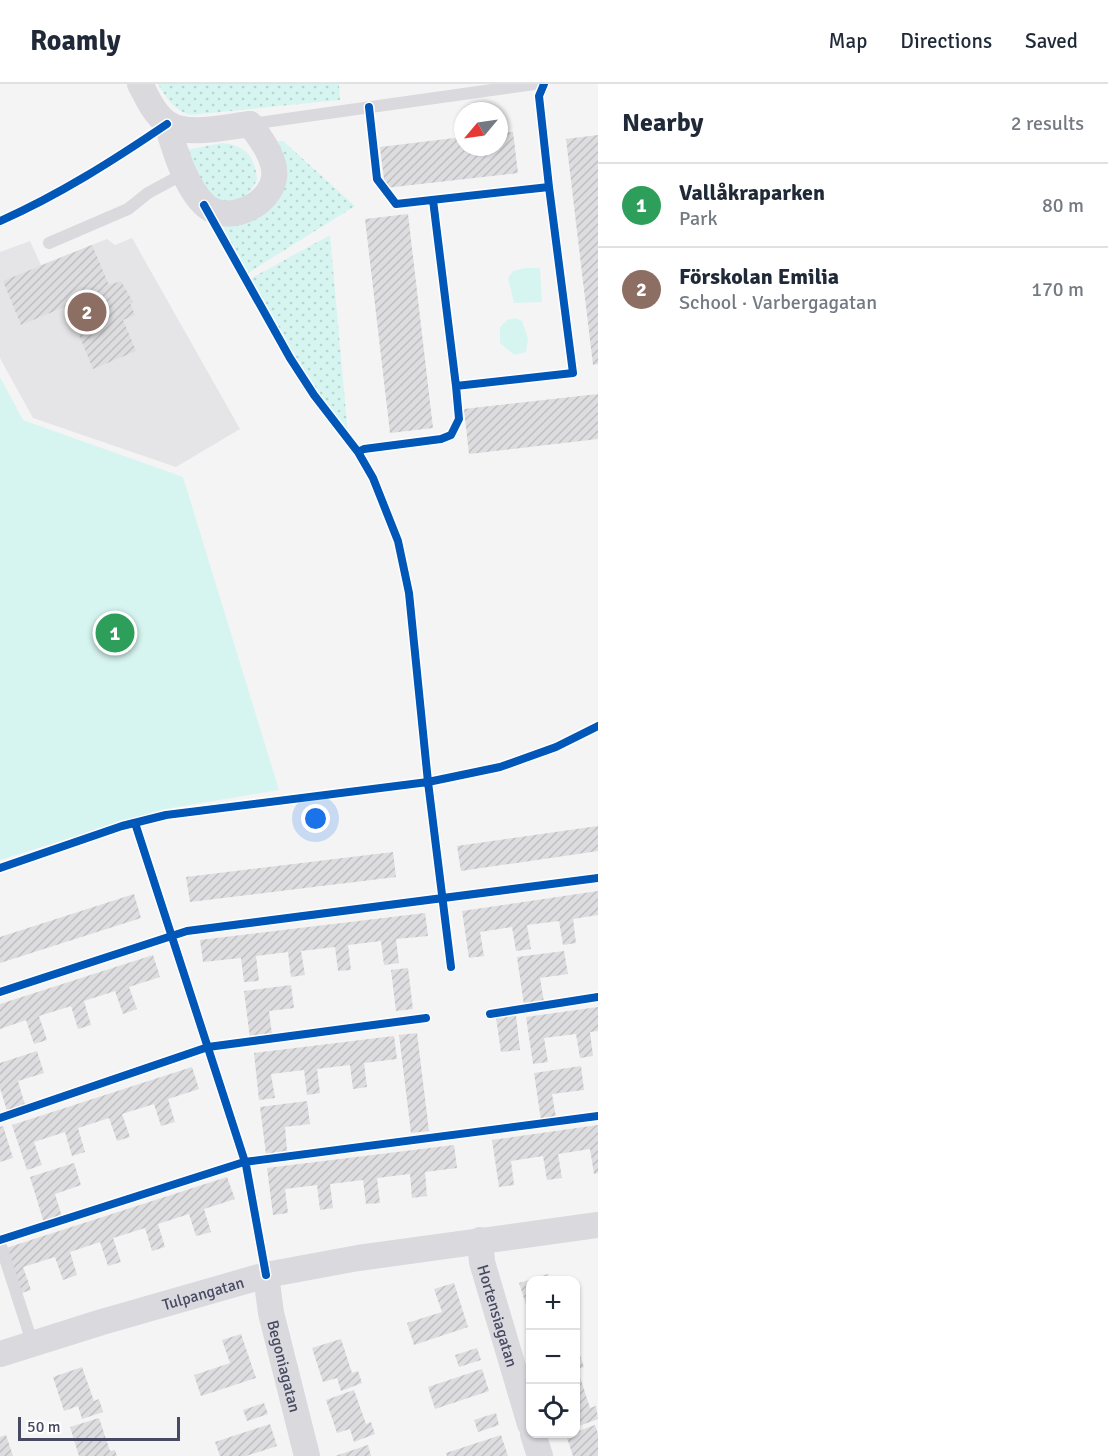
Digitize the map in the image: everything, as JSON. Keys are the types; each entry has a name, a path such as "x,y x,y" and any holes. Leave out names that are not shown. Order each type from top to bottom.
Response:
{"street":[{"path":"140,84 155,111 167,124 175,152 204,205 214,212 231,214 247,209 265,198 274,178 273,163 250,124 202,130 185,129 167,124"},
{"name":"Tulpangatan","path":"0,1354 266,1275 358,1258 598,1225"},
{"name":"Hortensiagatan","path":"480,1240 482,1262 526,1407"},
{"name":"Begoniagatan","path":"266,1275 271,1312 307,1456"},
{"path":"535,1438 540,1456"}],"lane":[{"path":"250,124 534,84"},
{"path":"49,243 128,209 148,193 185,173"},
{"path":"0,1243 33,1345"}],"shaded area":[{"path":"132,238 240,429 176,467 33,418 0,358 0,252 30,241 41,265 107,239 115,245"}],"green space":[{"path":"158,84 339,84 340,100 190,115 171,103"},
{"path":"283,141 355,206 243,276 211,219 226,225 238,225 262,212 264,142"},
{"path":"222,143 237,146 247,153 254,164 257,179 250,191 241,198 216,203 181,151"},
{"path":"330,235 348,435 290,356 248,280"},
{"path":"540,268 542,302 514,303 508,278 513,271"},
{"path":"515,318 522,321 528,339 526,352 514,355 500,343 500,327 507,320"},
{"path":"0,377 23,420 183,477 279,790 160,810 0,860"}],"building":[{"path":"508,132 513,132 518,173 385,188 380,147 454,138 454,156 508,156"},
{"path":"598,135 598,364 593,365 566,139"},
{"path":"408,214 433,428 390,433 365,219"},
{"path":"92,245 109,285 121,281 133,302 130,303 135,315 123,320 136,351 93,369 67,306 21,325 3,281"},
{"path":"598,394 598,439 469,454 464,409"},
{"path":"598,826 598,851 461,871 457,846"},
{"path":"393,852 396,877 190,902 186,877"},
{"path":"598,891 598,915 573,919 576,943 563,945 559,921 527,925 531,949 516,951 512,927 480,932 484,956 469,958 462,911"},
{"path":"134,894 141,918 0,963 0,937"},
{"path":"425,913 428,936 396,939 399,963 384,965 381,941 348,945 351,970 338,971 335,947 301,951 305,975 291,977 288,952 256,956 259,981 244,982 241,958 203,962 200,940"},
{"path":"564,951 568,974 540,978 544,1002 524,1005 517,957"},
{"path":"153,955 160,977 129,987 137,1009 123,1014 115,991 84,1001 91,1025 78,1029 71,1006 39,1016 47,1040 34,1044 26,1020 0,1029 0,1004"},
{"path":"408,968 413,1009 396,1011 391,970"},
{"path":"291,985 294,1008 269,1011 272,1035 250,1038 244,991"},
{"path":"598,1007 598,1031 590,1032 593,1056 580,1058 576,1034 544,1038 548,1062 533,1064 526,1017"},
{"path":"516,1015 520,1050 501,1052 496,1018"},
{"path":"417,1033 429,1131 411,1133 399,1035"},
{"path":"394,1036 397,1059 364,1063 367,1087 353,1089 350,1065 317,1069 320,1093 307,1095 304,1070 271,1074 275,1098 259,1100 254,1053"},
{"path":"37,1051 44,1073 18,1081 25,1105 7,1111 0,1088 0,1063"},
{"path":"581,1066 584,1090 552,1094 556,1118 541,1120 534,1073"},
{"path":"192,1067 199,1089 168,1099 175,1122 161,1126 154,1104 122,1114 130,1137 117,1141 109,1118 78,1128 85,1152 72,1156 65,1132 34,1142 42,1165 27,1170 12,1125"},
{"path":"307,1101 310,1124 285,1127 287,1151 266,1154 260,1107"},
{"path":"598,1125 598,1173 594,1174 590,1149 558,1154 562,1178 547,1180 543,1156 511,1161 514,1185 499,1187 492,1140"},
{"path":"3,1126 13,1158 0,1162 0,1127"},
{"path":"454,1145 457,1168 425,1172 427,1196 412,1198 410,1174 377,1178 380,1203 366,1204 363,1180 330,1184 333,1208 320,1210 317,1185 285,1189 288,1213 273,1215 267,1168"},
{"path":"74,1163 81,1185 55,1194 62,1217 44,1223 30,1177"},
{"path":"227,1177 235,1199 204,1209 211,1232 196,1236 189,1214 158,1224 165,1247 152,1251 145,1228 113,1238 121,1262 108,1266 100,1242 70,1252 77,1275 63,1280 55,1257 23,1267 31,1290 18,1294 3,1249"},
{"path":"526,1281 526,1305 519,1283"},
{"path":"454,1283 468,1327 414,1345 407,1323 442,1312 434,1289"},
{"path":"241,1334 256,1378 201,1396 194,1375 230,1363 222,1340"},
{"path":"341,1339 352,1373 358,1371 362,1383 341,1391 337,1378 323,1382 312,1348"},
{"path":"477,1348 481,1360 459,1367 455,1355"},
{"path":"580,1355 584,1367 580,1368"},
{"path":"82,1367 94,1401 99,1399 103,1412 82,1419 78,1406 64,1411 53,1377"},
{"path":"482,1369 489,1391 435,1409 428,1387"},
{"path":"580,1377 590,1408 596,1406 598,1419 580,1426"},
{"path":"354,1390 366,1424 371,1422 375,1434 354,1442 350,1429 337,1433 326,1400"},
{"path":"264,1403 268,1414 247,1421 243,1410"},
{"path":"496,1413 499,1425 478,1432 474,1420"},
{"path":"99,1418 110,1451 115,1450 117,1456 79,1456 70,1427"},
{"path":"270,1424 277,1446 246,1456 220,1456 215,1442"},
{"path":"595,1425 598,1434 598,1456 573,1456 567,1438 580,1438 580,1431"},
{"path":"6,1435 13,1456 0,1456 0,1437"},
{"path":"501,1435 508,1456 447,1456 446,1453"},
{"path":"368,1445 371,1456 335,1456"}],"cycle path":[{"path":"456,386 573,373 539,96 544,84"},
{"path":"369,107 377,179 396,204 549,187"},
{"path":"0,221 86,176 167,124"},
{"path":"358,452 364,449 441,439 451,435 459,419 433,200"},
{"path":"204,205 290,358 314,395 358,452 373,478 398,541 409,593 428,782 451,967"},
{"path":"0,868 122,826 166,815 428,782 500,767 556,747 598,726"},
{"path":"135,823 246,1165 266,1275"},
{"path":"0,992 187,931 598,878"},
{"path":"490,1014 598,997"},
{"path":"0,1118 208,1047 426,1018"},
{"path":"0,1240 244,1162 598,1116"}],"place":[{"name":"Förskolan Emilia","path":"87,312"},
{"name":"Vallåkraparken","path":"115,633"}]}
